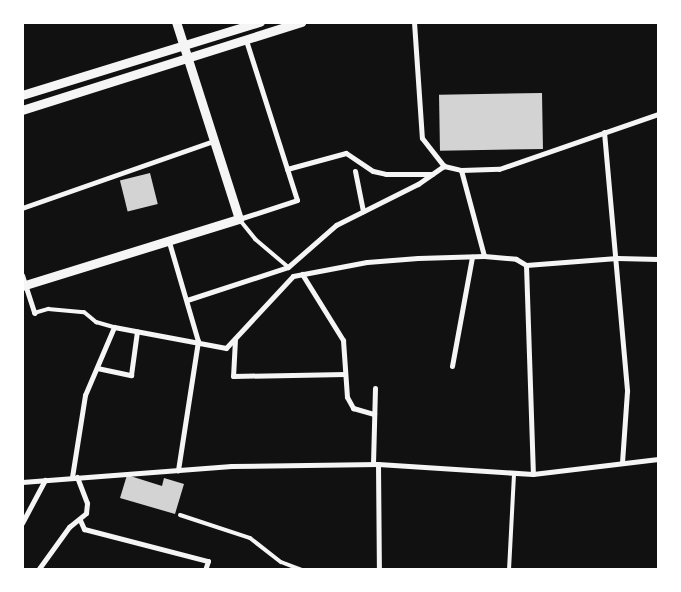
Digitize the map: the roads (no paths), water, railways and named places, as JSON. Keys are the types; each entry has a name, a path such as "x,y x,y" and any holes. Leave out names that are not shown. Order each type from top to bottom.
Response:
{"street":[{"path":"176,22 239,219"},
{"path":"22,95 260,22"},
{"path":"22,110 187,61 301,22"},
{"path":"414,22 422,138 444,166 461,170 499,169 658,114"},
{"path":"24,285 169,242 297,200 246,40"},
{"path":"604,132 617,258 627,391 622,463"},
{"path":"22,208 213,140"},
{"path":"287,169 346,153 373,171 407,176 433,174"},
{"path":"187,300 288,267 336,224 433,174 444,166"},
{"path":"461,170 484,256"},
{"path":"355,171 363,211"},
{"path":"169,242 198,341 178,470"},
{"path":"38,570 69,527 80,520 86,513 87,503 74,477 85,395 114,327 198,341 226,348 294,276 302,274 367,262 484,256 516,259 526,265 617,258 658,259"},
{"path":"452,366 472,257"},
{"path":"526,265 533,474"},
{"path":"288,267 294,276"},
{"path":"302,274 343,340 347,397 353,408 374,414"},
{"path":"22,275 34,313"},
{"path":"97,368 131,375 137,331"},
{"path":"235,338 233,376 345,374"},
{"path":"375,388 374,414 379,570"},
{"path":"22,482 178,470 376,464 459,467 514,475 658,459"},
{"path":"22,523 46,480"},
{"path":"80,520 84,529 208,561 206,570"}],"lane":[{"path":"239,219 255,239 283,260 288,267"},
{"path":"34,313 48,309 84,312 96,322 114,327"},
{"path":"509,570 514,475"},
{"path":"180,515 250,538 281,562 302,570"}]}
